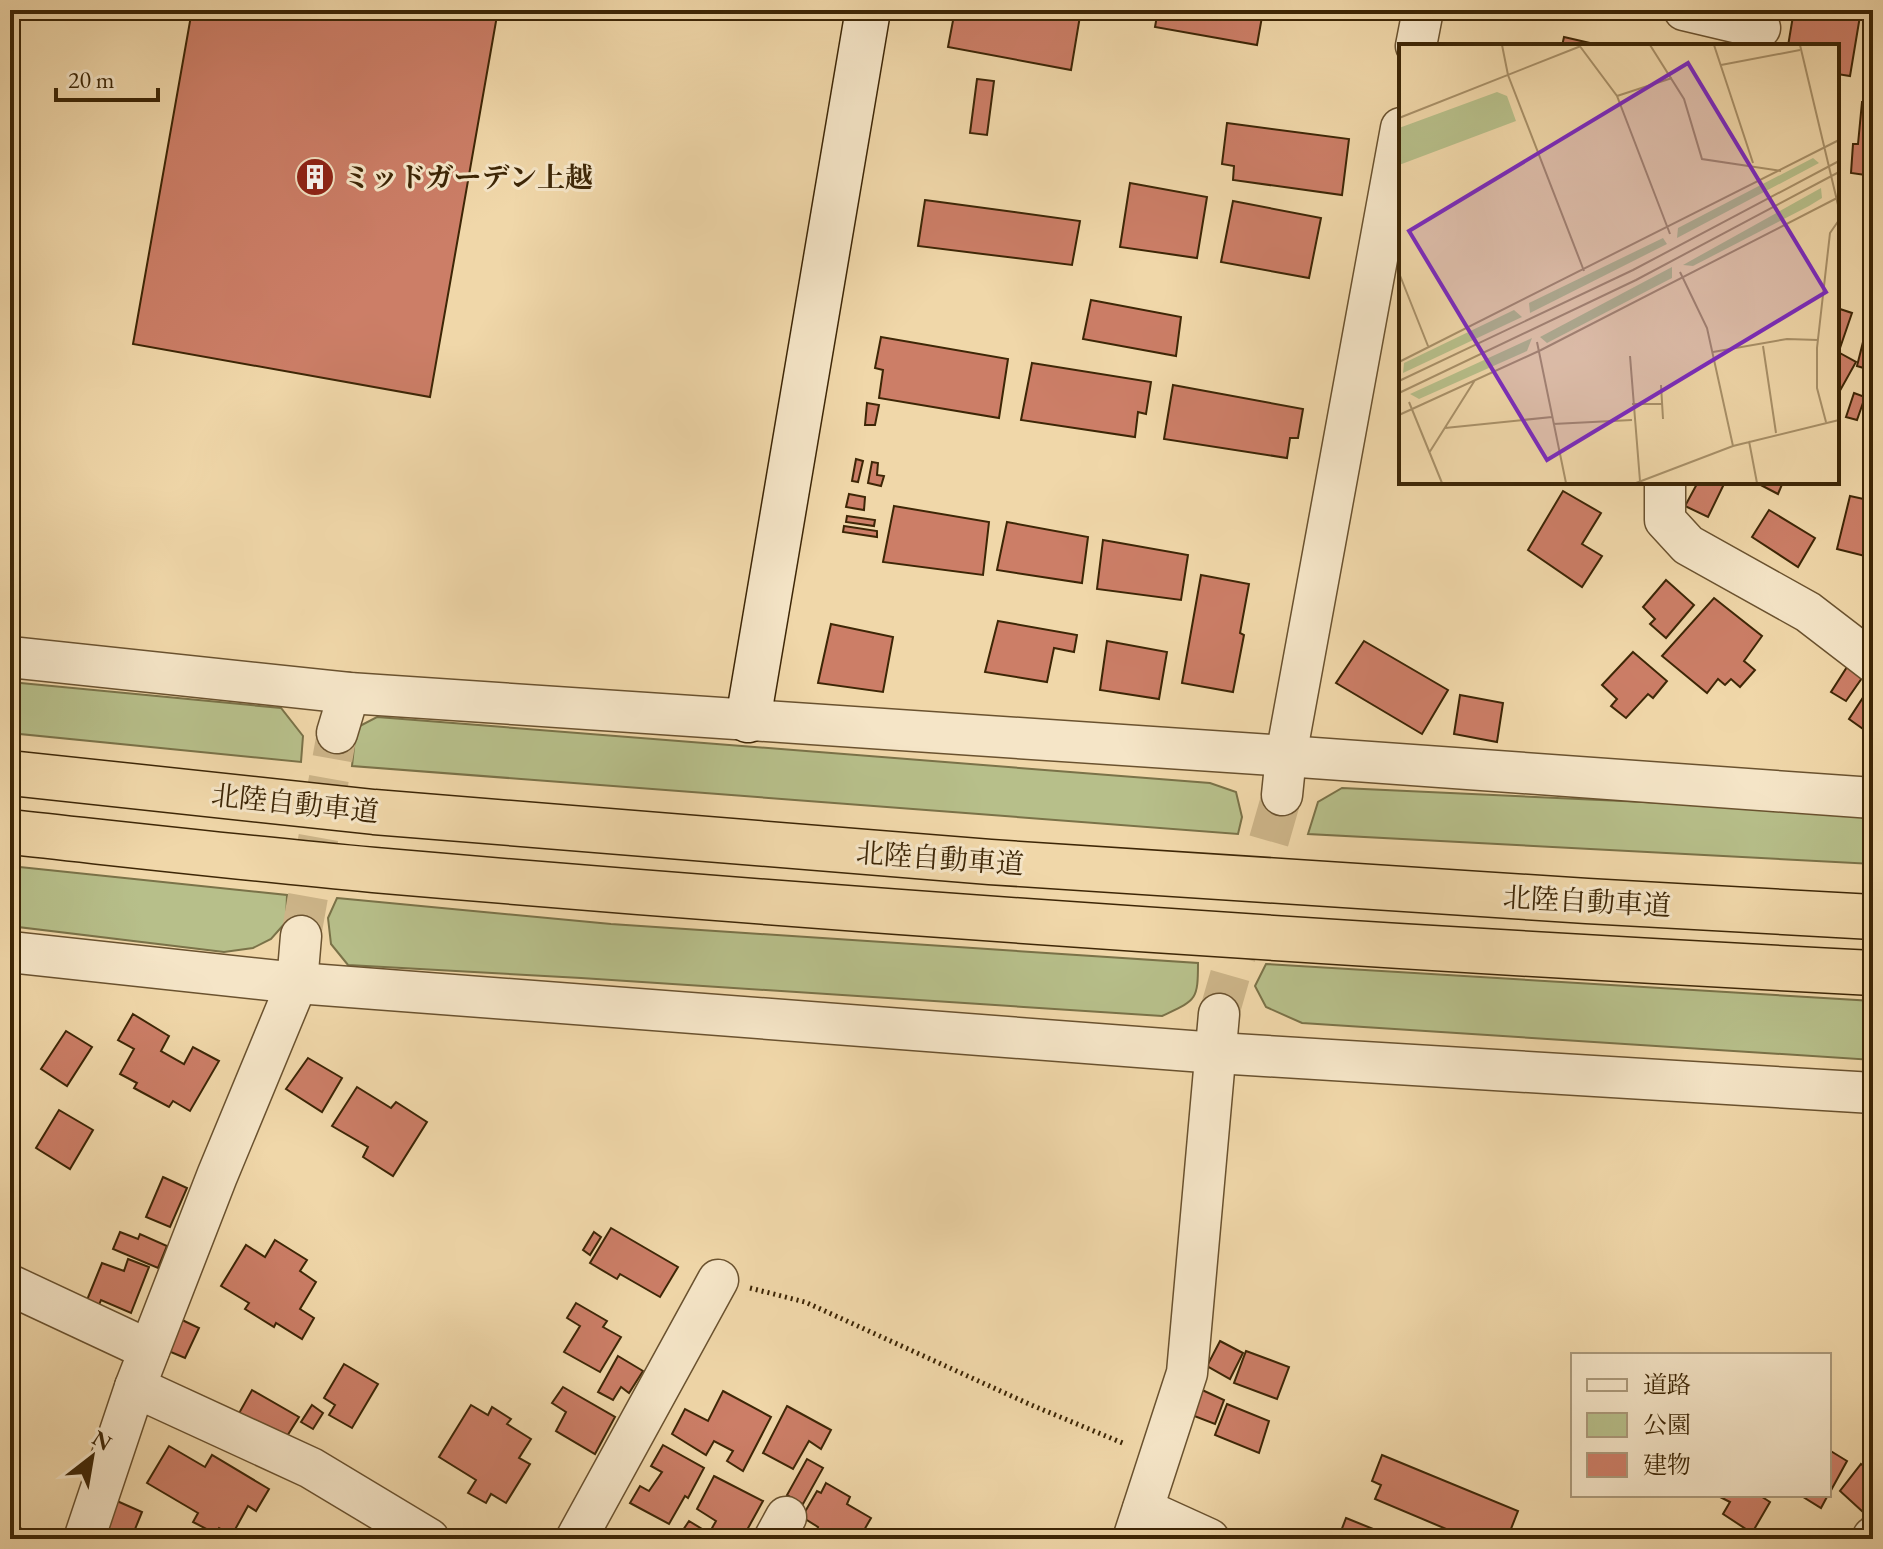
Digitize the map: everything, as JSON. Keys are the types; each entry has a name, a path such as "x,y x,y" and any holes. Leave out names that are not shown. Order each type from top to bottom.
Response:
{"highway":[{"name":"北陸自動車道","path":"10,773 374,812 990,862 1873,917"},
{"name":"北陸自動車道","path":"10,832 371,869 977,918 1588,958 1873,973"}],"street":[{"path":"748,720 868,10"},
{"path":"1416,44 1423,10"},
{"path":"1684,10 1759,28"},
{"path":"1282,795 1286,756 1399,139"},
{"path":"1665,484 1665,520 1688,545 1808,612 1873,662"},
{"path":"10,657 349,693 1873,798"},
{"path":"337,733 349,693"},
{"path":"84,1539 149,1350 297,983 301,936"},
{"path":"10,952 297,983 1217,1053 1873,1093"},
{"path":"1209,1539 1138,1524 1187,1373 1219,1014"},
{"path":"591,1534 718,1280"},
{"path":"10,1285 149,1350"},
{"path":"135,1387 311,1468 429,1539"}],"path":[{"path":"718,1280 805,1302 1029,1404 1159,1458"}],"green space":[{"path":"10,682 281,708 303,736 301,762 10,733"},
{"path":"377,717 1210,783 1236,792 1242,817 1238,834 352,766 356,728"},
{"path":"1342,788 1873,815 1873,864 1308,834 1318,802"},
{"path":"10,866 287,895 286,922 271,939 253,948 224,952 10,926"},
{"path":"337,898 611,924 1198,963 1197,985 1193,998 1162,1016 348,965 331,944 328,918"},
{"path":"1266,964 1873,1001 1873,1060 1302,1023 1266,1007 1255,986"}],"building":[{"name":"ミッドガーデン上越","path":"192,10 498,10 430,397 133,344"},
{"path":"955,10 1081,10 1071,70 948,47"},
{"path":"1158,10 1269,10 1263,11 1257,45 1155,27"},
{"path":"1794,10 1861,10 1850,76 1839,74 1839,44 1788,44"},
{"path":"1564,37 1594,44 1562,44"},
{"path":"977,79 994,81 987,135 970,133"},
{"path":"1862,102 1873,103 1873,176 1851,173 1853,144 1858,144"},
{"path":"1227,123 1349,139 1342,195 1233,180 1234,166 1222,164"},
{"path":"1130,183 1207,197 1197,258 1120,247"},
{"path":"925,200 1080,221 1072,265 918,246"},
{"path":"1233,201 1321,218 1309,278 1221,262"},
{"path":"1091,300 1181,317 1176,356 1083,339"},
{"path":"1839,309 1852,313 1839,348"},
{"path":"1867,326 1873,327 1873,371 1857,366"},
{"path":"881,337 1008,359 999,418 879,398 883,370 875,368"},
{"path":"1839,353 1856,362 1839,392"},
{"path":"1032,363 1151,382 1146,414 1138,412 1135,437 1021,420"},
{"path":"1173,385 1303,409 1298,438 1290,438 1287,458 1164,439"},
{"path":"1854,393 1865,397 1857,420 1846,417"},
{"path":"867,403 879,405 875,425 865,425"},
{"path":"856,459 863,461 858,482 852,481"},
{"path":"872,462 878,463 877,475 884,476 881,486 868,483"},
{"path":"1697,484 1724,484 1708,517 1685,506"},
{"path":"1759,484 1782,484 1778,494"},
{"path":"1563,491 1601,513 1582,544 1602,556 1582,587 1528,550"},
{"path":"849,494 865,497 864,510 846,507"},
{"path":"1850,496 1873,501 1873,558 1837,549"},
{"path":"894,506 989,522 983,575 883,562"},
{"path":"1769,510 1815,538 1798,567 1752,537"},
{"path":"847,516 875,520 874,526 846,522"},
{"path":"1007,522 1088,537 1082,583 997,570"},
{"path":"844,526 877,531 877,537 843,532"},
{"path":"1103,540 1188,555 1181,600 1097,589"},
{"path":"1201,575 1249,584 1240,633 1244,635 1233,692 1182,683"},
{"path":"1666,580 1694,605 1666,638 1650,624 1655,619 1643,607"},
{"path":"1714,598 1762,636 1744,661 1755,670 1740,687 1731,679 1725,685 1718,679 1707,693 1662,656"},
{"path":"998,621 1077,635 1074,652 1054,648 1047,682 985,672"},
{"path":"831,624 893,637 883,692 818,683"},
{"path":"1107,641 1167,652 1159,699 1100,690"},
{"path":"1364,641 1448,690 1422,734 1336,683"},
{"path":"1633,652 1667,681 1653,698 1648,694 1626,718 1611,706 1617,699 1602,685"},
{"path":"1847,667 1862,678 1846,701 1831,692"},
{"path":"1866,693 1873,698 1873,736 1849,719"},
{"path":"1460,695 1503,703 1497,742 1454,734"},
{"path":"133,1014 169,1036 161,1051 184,1064 193,1047 219,1061 190,1111 173,1101 169,1107 134,1088 137,1083 120,1074 134,1049 118,1040"},
{"path":"66,1031 92,1047 67,1086 41,1069"},
{"path":"308,1058 342,1078 322,1112 286,1089"},
{"path":"357,1087 391,1108 396,1102 427,1122 393,1176 363,1157 368,1147 332,1126"},
{"path":"59,1110 93,1130 70,1169 36,1148"},
{"path":"163,1177 187,1188 170,1227 146,1217"},
{"path":"611,1228 678,1267 660,1297 620,1274 617,1279 590,1263"},
{"path":"120,1232 138,1239 140,1234 167,1246 158,1268 113,1249"},
{"path":"594,1232 601,1237 590,1255 583,1250"},
{"path":"275,1240 307,1260 300,1271 316,1282 300,1309 314,1318 302,1339 276,1323 274,1327 245,1309 249,1303 221,1286 246,1245 265,1257"},
{"path":"128,1259 149,1267 131,1313 101,1300 99,1305 87,1300 102,1263 124,1271"},
{"path":"576,1303 607,1321 603,1327 621,1337 600,1372 564,1352 580,1326 567,1318"},
{"path":"180,1319 199,1328 185,1358 166,1350"},
{"path":"1220,1341 1243,1353 1230,1379 1207,1366"},
{"path":"1246,1351 1289,1367 1277,1399 1234,1383"},
{"path":"618,1356 643,1371 629,1393 621,1387 613,1400 598,1392"},
{"path":"344,1364 378,1384 352,1428 329,1415 335,1405 324,1398"},
{"path":"563,1387 615,1417 595,1454 556,1431 566,1412 552,1403"},
{"path":"1200,1389 1224,1400 1215,1424 1189,1414"},
{"path":"252,1390 299,1417 284,1441 238,1415"},
{"path":"723,1391 771,1417 743,1471 727,1461 733,1451 714,1441 706,1455 672,1434 685,1409 708,1421"},
{"path":"1227,1404 1269,1421 1259,1453 1215,1435"},
{"path":"312,1405 323,1413 313,1429 301,1422"},
{"path":"471,1405 488,1415 492,1407 511,1419 507,1424 531,1439 519,1458 530,1464 506,1503 491,1494 486,1503 468,1493 476,1480 439,1457"},
{"path":"787,1406 831,1430 821,1449 809,1441 793,1469 763,1453"},
{"path":"663,1445 704,1468 669,1524 630,1503 640,1486 649,1491 662,1472 651,1466"},
{"path":"169,1446 205,1467 212,1455 269,1489 256,1511 248,1506 232,1535 219,1528 216,1534 193,1522 198,1513 147,1483"},
{"path":"1831,1451 1847,1461 1831,1490"},
{"path":"1382,1455 1518,1511 1507,1539 1470,1539 1375,1499 1381,1485 1372,1481"},
{"path":"807,1459 823,1468 803,1504 787,1495"},
{"path":"1861,1464 1873,1473 1873,1499 1863,1512 1840,1491"},
{"path":"714,1476 763,1501 742,1539 719,1538 721,1533 712,1528 716,1521 697,1509"},
{"path":"826,1483 850,1497 847,1504 871,1518 859,1539 830,1539 802,1517 817,1491 821,1493"},
{"path":"1720,1497 1762,1497 1770,1502 1752,1533 1723,1514 1730,1502"},
{"path":"1803,1497 1827,1497 1821,1508"},
{"path":"117,1501 142,1512 131,1539 123,1539 104,1530"},
{"path":"1346,1518 1398,1539 1338,1539"},
{"path":"689,1521 707,1532 702,1539 677,1539"},
{"path":"10,1522 32,1535 29,1539 10,1539"}],"tunnel":[{"path":"301,936 337,733"},
{"path":"1219,1014 1282,795"}],"place":[{"name":"ミッドガーデン上越","path":"315,177"}]}
